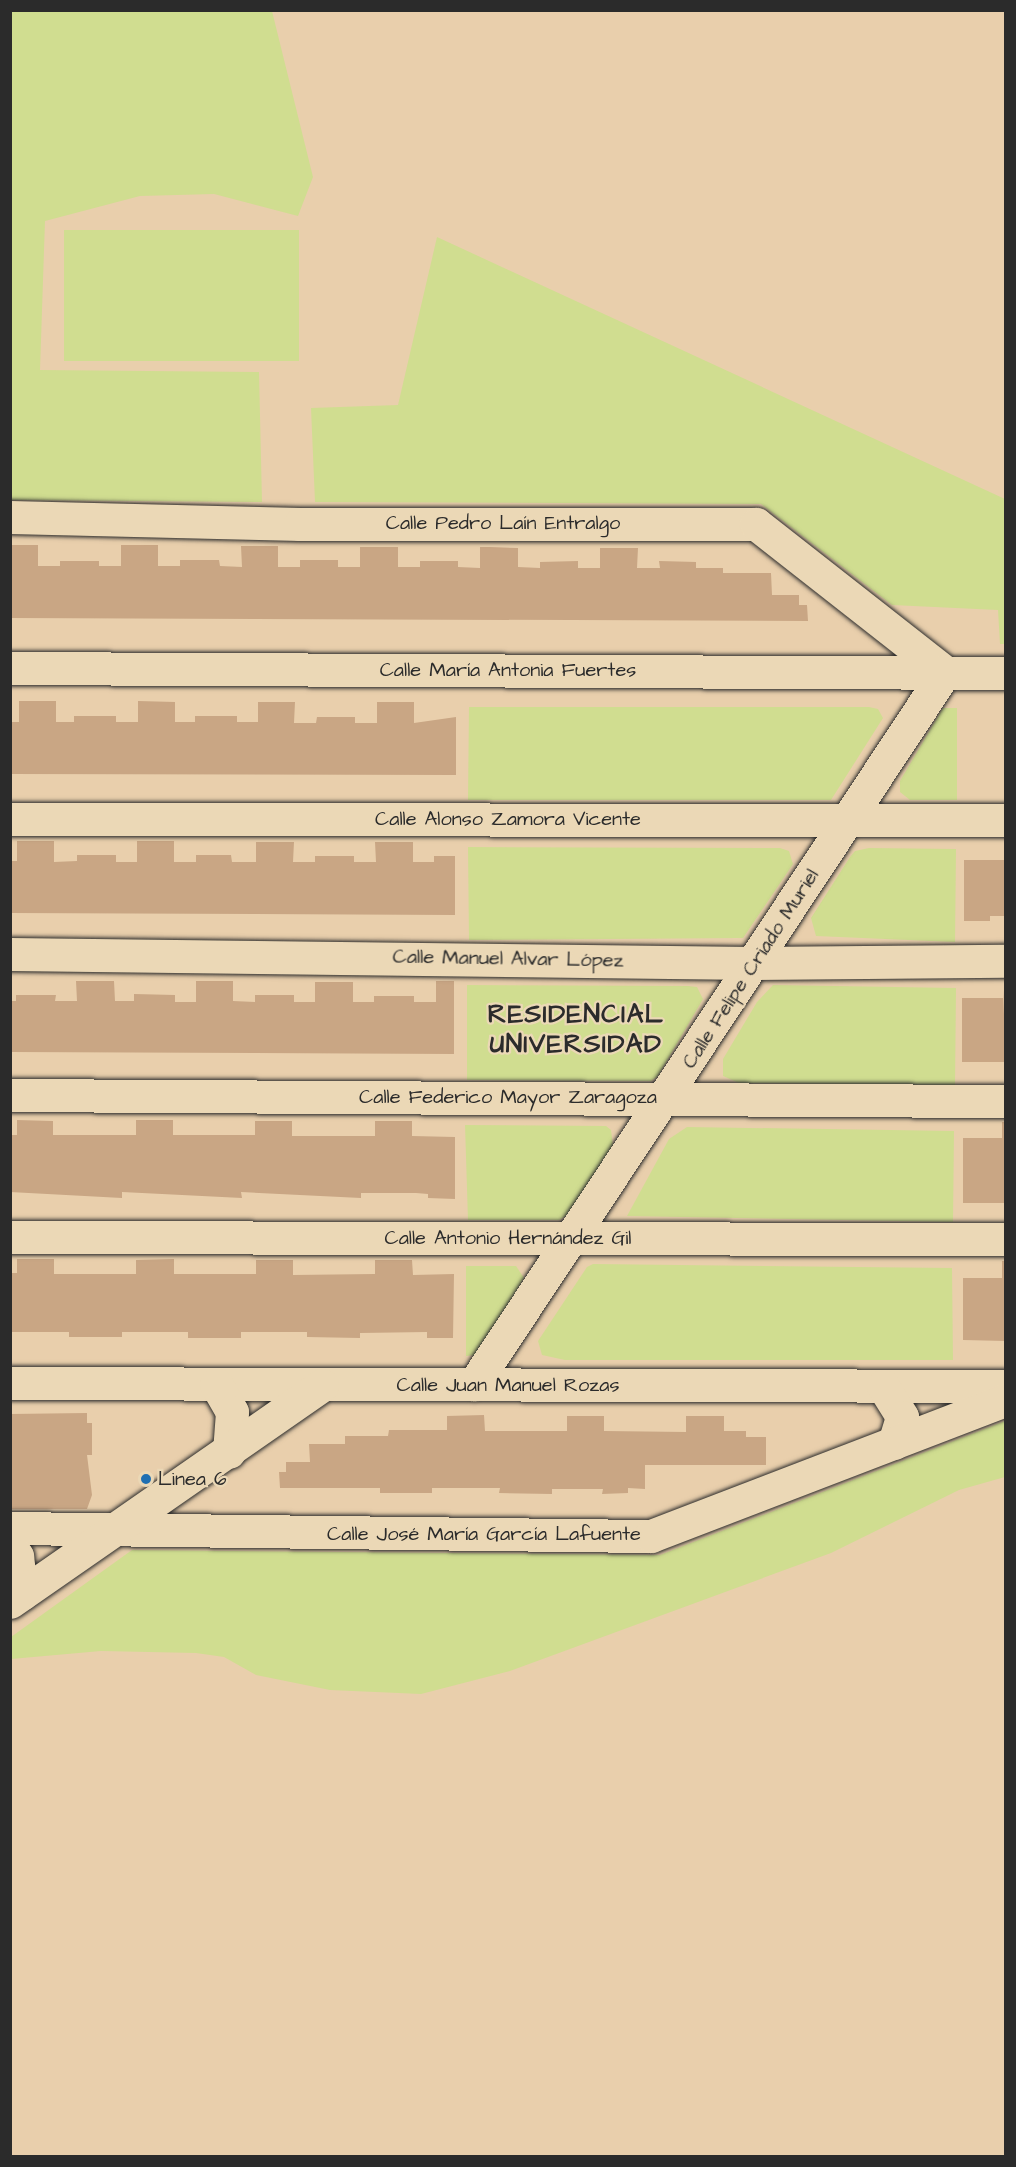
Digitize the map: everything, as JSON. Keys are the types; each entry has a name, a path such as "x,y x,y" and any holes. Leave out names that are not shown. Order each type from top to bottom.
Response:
{"street":[{"name":"Calle Pedro Laín Entralgo","path":"10,517 300,524 756,524 945,672"},
{"name":"Calle María Antonia Fuertes","path":"10,668 1005,673"},
{"name":"Calle Felipe Criado Muriel","path":"474,1384 667,1098 945,672"},
{"name":"Calle Alonso Zamora Vicente","path":"10,819 1005,820"},
{"name":"Calle Manuel Alvar López","path":"10,954 753,963 1005,961"},
{"name":"Calle Federico Mayor Zaragoza","path":"10,1095 1005,1101"},
{"name":"Calle Antonio Hernández Gil","path":"10,1237 1005,1239"},
{"name":"Calle Juan Manuel Rozas","path":"10,1383 1005,1386"},
{"path":"216,1384 232,1412 229,1452"},
{"path":"16,1598 229,1452 322,1385"},
{"path":"883,1386 902,1418 894,1443"},
{"name":"Calle José María García Lafuente","path":"10,1528 118,1527 651,1536 1005,1400"},
{"path":"10,1548 18,1556 16,1598"}],"green space":[{"path":"11,10 272,11 313,177 298,216 214,194 140,196 45,221 40,370 259,372 262,502 11,500"},
{"path":"64,230 299,230 299,361 64,361"},
{"path":"437,237 1005,499 1005,644 1000,644 998,610 892,605 761,504 315,502 311,408 398,405"},
{"path":"469,707 869,707 878,709 883,718 831,800 468,800"},
{"path":"943,708 957,708 957,800 910,800 900,792 900,781"},
{"path":"468,847 780,848 789,851 793,864 743,938 469,940"},
{"path":"869,848 956,849 955,942 816,936 811,918 850,857 855,851"},
{"path":"467,985 688,986 697,987 703,999 658,1076 651,1081 467,1080"},
{"path":"773,985 956,988 955,1085 739,1083 723,1076 723,1059 757,1002"},
{"path":"465,1125 606,1126 611,1130 613,1146 569,1214 559,1220 468,1220"},
{"path":"687,1127 954,1131 953,1222 627,1216 669,1139"},
{"path":"593,1264 952,1268 953,1360 565,1360 542,1355 538,1341 587,1267"},
{"path":"466,1266 516,1266 524,1278 477,1355 466,1356"},
{"path":"1005,1421 1005,1477 959,1490 831,1553 510,1671 421,1694 330,1690 256,1675 224,1657 196,1653 101,1651 11,1659 11,1637 132,1550 660,1555"}],"building":[{"path":"10,545 38,545 38,566 60,566 60,561 99,561 99,566 121,566 121,545 158,545 158,566 180,566 180,560 219,560 220,566 242,567 241,546 278,546 278,567 300,567 300,560 338,560 338,567 360,567 360,547 398,547 398,567 420,567 420,561 458,561 458,567 480,568 480,547 490,547 518,548 518,567 540,568 540,562 578,561 578,568 600,568 600,548 638,548 637,568 660,568 659,561 696,562 696,568 723,568 723,573 771,573 772,595 799,595 799,605 807,605 808,621 10,618"},
{"path":"19,701 56,701 56,722 74,722 74,716 116,716 116,722 138,722 138,701 175,702 175,722 195,722 195,716 237,716 237,722 258,722 258,702 295,702 294,723 316,723 317,717 355,717 355,723 377,723 377,702 414,702 414,723 456,717 456,775 10,774 10,722 19,722"},
{"path":"17,841 54,841 54,862 77,861 77,855 116,855 116,862 137,862 137,841 174,841 174,862 196,862 196,855 231,855 232,862 256,862 256,842 294,842 293,862 315,862 315,856 354,856 354,862 376,862 375,842 413,842 413,862 434,862 434,856 455,856 455,915 10,913 10,861 17,861"},
{"path":"964,860 1006,860 1006,916 990,916 990,921 964,921"},
{"path":"76,981 114,981 115,1001 134,1001 134,994 175,995 175,1002 196,1002 196,981 233,981 233,1001 255,1002 255,995 294,995 294,1002 315,1002 315,982 353,982 353,1002 374,1002 374,996 414,996 414,1002 436,1002 436,981 454,981 454,1054 10,1052 10,1001 16,1001 16,995 56,995 55,1001 77,1001"},
{"path":"1003,990 1006,1062 962,1062 962,998 1003,998"},
{"path":"17,1120 53,1121 53,1135 136,1135 136,1120 173,1120 173,1135 255,1135 255,1121 292,1121 292,1136 375,1136 375,1121 412,1121 412,1136 455,1137 455,1199 428,1198 428,1194 416,1193 361,1193 361,1198 241,1192 242,1198 122,1192 122,1198 10,1192 10,1135 17,1135"},
{"path":"1002,1122 1006,1122 1006,1203 963,1203 963,1138 1002,1138"},
{"path":"17,1259 54,1259 54,1274 136,1274 136,1260 174,1259 174,1274 256,1274 256,1260 293,1260 293,1275 375,1274 375,1260 412,1260 413,1275 454,1274 453,1338 427,1338 427,1332 360,1333 360,1338 307,1337 307,1332 241,1332 241,1338 188,1338 188,1332 122,1332 122,1337 69,1337 69,1332 10,1332 10,1273 17,1273"},
{"path":"1002,1261 1006,1261 1006,1341 963,1340 963,1278 1002,1278"},
{"path":"87,1413 87,1423 92,1423 92,1455 87,1455 92,1495 87,1509 10,1509 10,1414"},
{"path":"484,1415 485,1431 567,1431 567,1416 604,1416 604,1431 686,1432 686,1416 724,1416 724,1431 746,1431 746,1437 766,1437 766,1465 645,1465 645,1489 628,1488 628,1493 602,1494 603,1489 552,1489 552,1494 499,1493 500,1488 432,1488 432,1493 380,1493 380,1488 280,1488 279,1472 286,1472 286,1462 310,1462 309,1444 345,1444 345,1436 388,1436 389,1430 447,1430 447,1416"}],"place":[{"name":"Linea 6","path":"146,1479"}],"district":[{"name":"RESIDENCIAL UNIVERSIDAD","path":"576,1030"}]}
